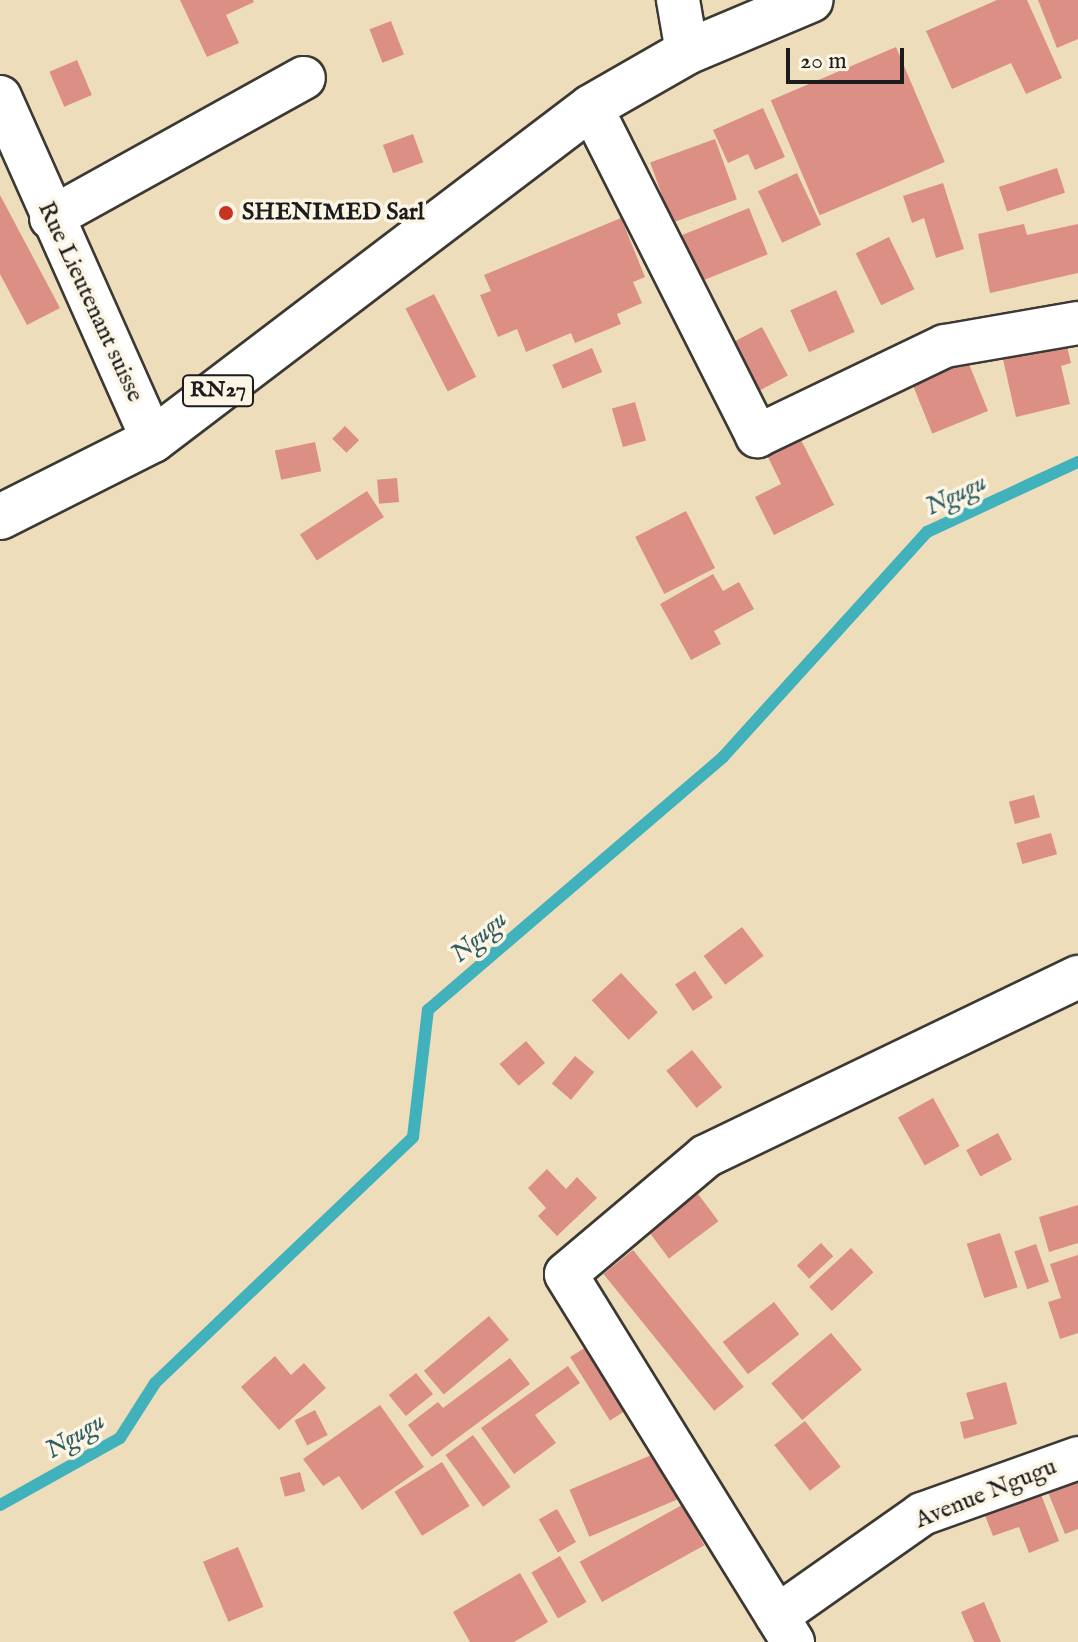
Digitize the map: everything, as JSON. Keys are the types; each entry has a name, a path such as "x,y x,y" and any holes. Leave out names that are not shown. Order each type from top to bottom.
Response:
{"main road":[{"name":"RN27","path":"0,517 153,440 591,107 687,52 811,0"}],"street":[{"path":"678,0 687,52"},
{"path":"51,218 304,78"},
{"name":"Rue Lieutenant suisse","path":"0,97 13,169 51,218 153,440"},
{"path":"591,107 757,436 945,346 1078,323"},
{"path":"785,1629 566,1274 706,1156 1078,977"},
{"name":"Avenue Ngugu","path":"785,1629 922,1514 1078,1458"}],"building":[{"path":"180,0 254,2 226,15 239,43 207,57"},
{"path":"997,0 1027,0 1062,78 1026,94 1011,63 952,89 926,31"},
{"path":"1038,0 1078,0 1078,39 1057,48"},
{"path":"391,21 404,55 382,63 370,29"},
{"path":"896,47 945,162 820,215 771,100"},
{"path":"77,60 92,95 64,107 49,72"},
{"path":"763,108 785,157 755,170 748,154 728,163 713,130"},
{"path":"413,134 423,162 393,173 383,145"},
{"path":"715,139 737,199 672,223 650,163"},
{"path":"1057,168 1065,193 1007,212 999,187"},
{"path":"797,173 821,225 782,243 758,191"},
{"path":"943,183 964,249 936,258 924,218 912,223 903,196"},
{"path":"0,195 60,308 27,325 0,274"},
{"path":"749,208 768,254 701,281 682,235"},
{"path":"621,218 645,277 633,282 642,303 617,314 621,324 575,343 571,333 526,352 517,329 498,337 480,295 491,291 484,275"},
{"path":"1024,224 1027,235 1078,224 1078,273 990,293 978,234"},
{"path":"889,237 914,289 881,305 856,253"},
{"path":"836,290 855,332 809,352 790,310"},
{"path":"434,294 476,377 448,391 405,309"},
{"path":"1059,313 1071,363 1061,366 1070,404 1016,417 996,328"},
{"path":"762,327 788,376 755,393 729,344"},
{"path":"592,348 602,372 563,389 552,365"},
{"path":"967,359 988,411 932,433 911,381"},
{"path":"635,402 646,440 623,447 612,409"},
{"path":"345,426 359,440 346,453 332,439"},
{"path":"798,434 834,505 774,535 755,497 781,484 765,451"},
{"path":"315,442 321,471 281,480 275,451"},
{"path":"397,478 399,502 379,504 377,480"},
{"path":"367,491 384,517 317,561 300,535"},
{"path":"686,511 715,568 664,594 635,537"},
{"path":"713,574 723,591 739,582 754,609 714,631 721,644 691,660 660,604"},
{"path":"1034,795 1040,817 1015,824 1009,802"},
{"path":"1051,833 1057,854 1022,864 1016,843"},
{"path":"742,927 764,956 725,985 704,956"},
{"path":"695,971 713,998 693,1011 675,984"},
{"path":"621,973 658,1012 629,1040 592,1000"},
{"path":"526,1041 545,1063 519,1086 500,1064"},
{"path":"692,1050 722,1087 697,1108 666,1071"},
{"path":"575,1056 594,1072 571,1100 552,1084"},
{"path":"933,1098 960,1146 925,1165 898,1117"},
{"path":"998,1133 1012,1159 980,1176 966,1150"},
{"path":"547,1169 566,1189 577,1177 597,1198 557,1236 538,1216 546,1208 528,1188"},
{"path":"698,1194 718,1221 669,1258 648,1231"},
{"path":"1078,1205 1078,1243 1049,1252 1039,1217"},
{"path":"1000,1233 1018,1287 984,1298 967,1244"},
{"path":"821,1243 833,1256 809,1279 797,1266"},
{"path":"1036,1244 1049,1282 1027,1289 1014,1251"},
{"path":"851,1248 874,1272 832,1311 809,1287"},
{"path":"633,1250 744,1387 714,1411 603,1274"},
{"path":"1078,1255 1078,1333 1060,1339 1048,1302 1061,1298 1050,1264"},
{"path":"774,1302 799,1334 748,1374 723,1342"},
{"path":"489,1316 509,1340 444,1394 424,1371"},
{"path":"831,1333 862,1370 802,1420 771,1383"},
{"path":"599,1339 639,1403 610,1421 570,1357"},
{"path":"275,1356 291,1375 304,1363 326,1388 279,1430 241,1387"},
{"path":"510,1358 530,1384 432,1457 408,1425 438,1402 443,1408"},
{"path":"568,1366 580,1383 535,1415 556,1443 514,1474 481,1428"},
{"path":"416,1373 433,1394 406,1416 389,1395"},
{"path":"1006,1382 1017,1424 964,1439 960,1422 974,1419 966,1393"},
{"path":"380,1405 424,1467 362,1510 339,1476 323,1486 303,1459"},
{"path":"315,1410 328,1435 307,1445 295,1420"},
{"path":"805,1421 841,1467 810,1491 774,1445"},
{"path":"473,1435 511,1487 483,1507 445,1455"},
{"path":"668,1448 688,1495 589,1537 570,1490"},
{"path":"442,1462 470,1506 422,1536 395,1492"},
{"path":"300,1472 305,1491 285,1497 280,1477"},
{"path":"1078,1472 1078,1529 1065,1534 1045,1485"},
{"path":"1037,1484 1059,1541 1029,1553 1019,1527 993,1536 981,1505"},
{"path":"682,1505 704,1545 602,1602 580,1562"},
{"path":"557,1509 576,1542 558,1552 539,1520"},
{"path":"238,1547 263,1607 228,1622 203,1562"},
{"path":"560,1556 586,1602 558,1618 531,1573"},
{"path":"520,1573 548,1622 514,1642 470,1642 453,1612"},
{"path":"984,1602 1001,1642 974,1642 961,1612"}],"waterway":[{"name":"Ngugu","path":"0,1505 120,1438 155,1383 413,1137 428,1010 723,757 927,532 1078,462"}],"place":[{"name":"SHENIMED Sarl","path":"226,213"}]}
